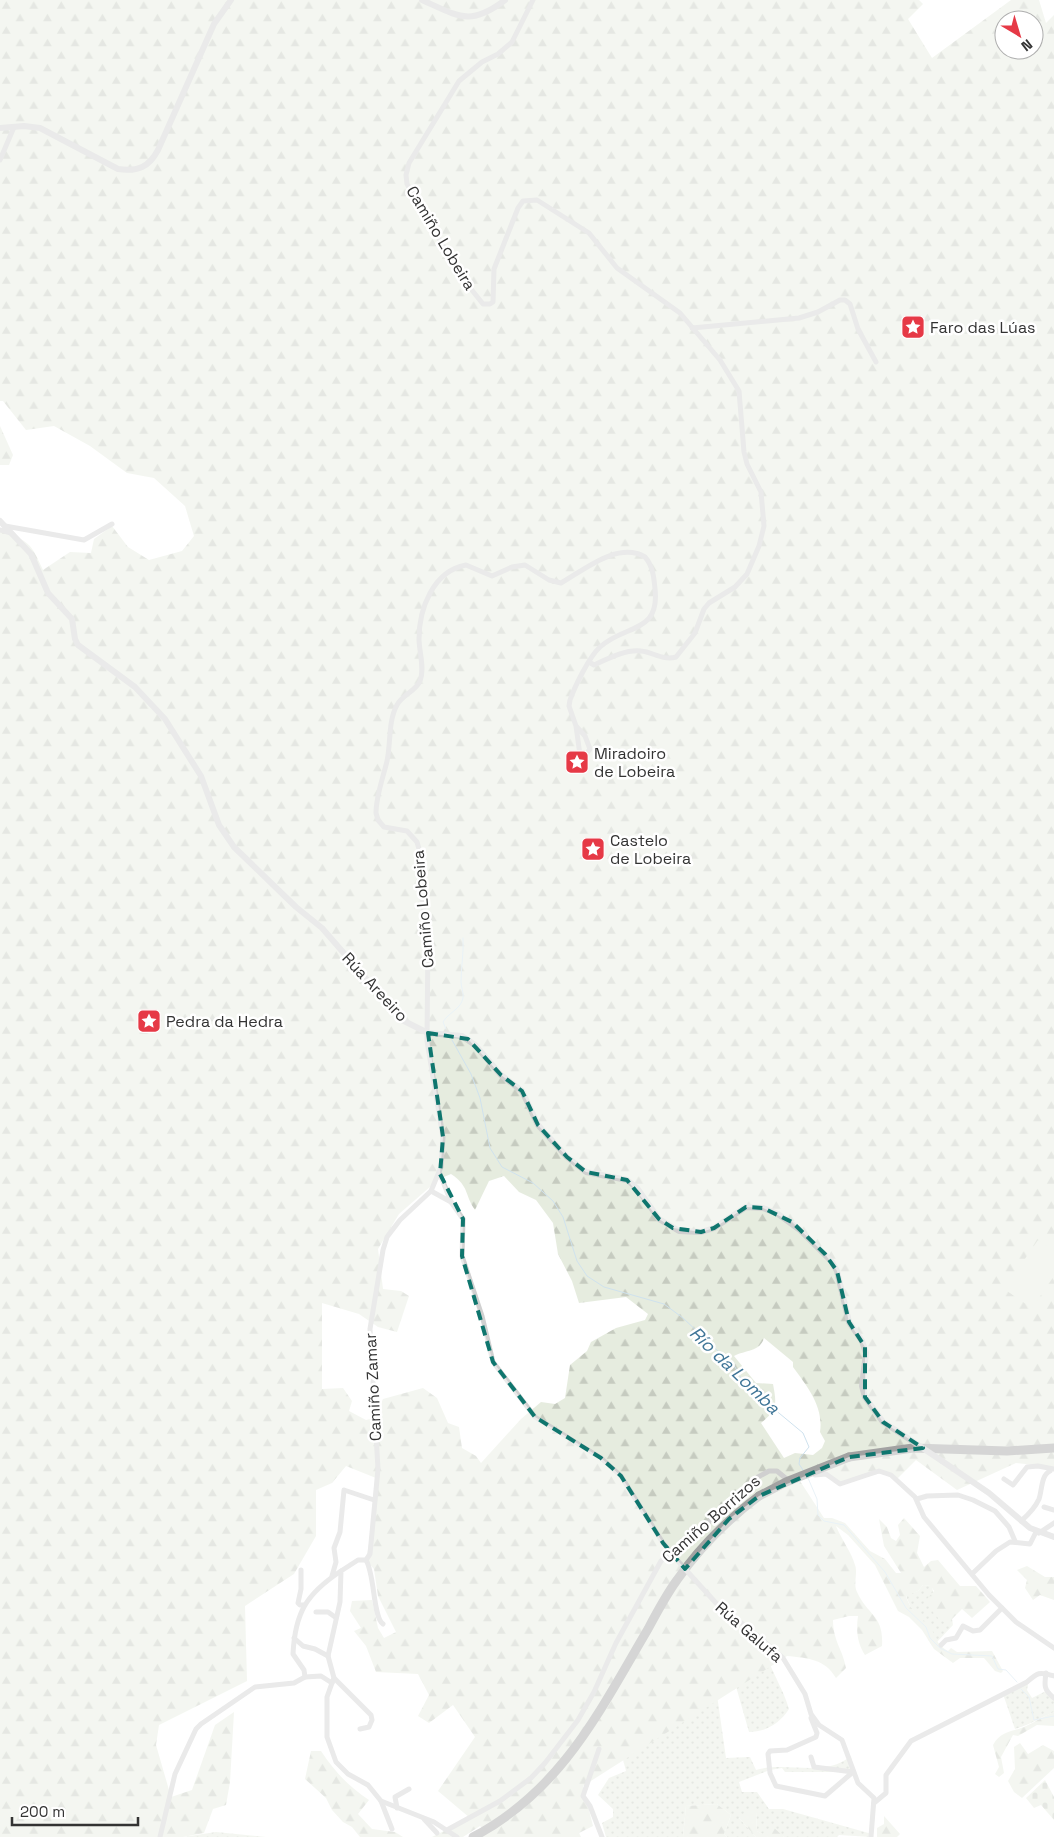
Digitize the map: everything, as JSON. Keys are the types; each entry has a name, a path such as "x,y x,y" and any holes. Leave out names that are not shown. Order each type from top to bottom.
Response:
{"highway":[{"path":"473,1837 497,1824 523,1804 555,1773 589,1727 676,1580 705,1544 729,1519 759,1496 811,1471 849,1457 913,1448 1007,1451 1054,1448"}],"street":[{"path":"0,128 40,128 118,169 132,171 145,166 158,150 214,24 231,0"},
{"path":"422,0 455,14 475,17 493,10 505,0"},
{"name":"Camiño Lobeira","path":"534,0 512,42 498,54 482,62 459,81 409,163 406,175 407,184 463,279 483,304 493,302 494,268 518,208 523,201 528,199 537,200 554,208 589,233 618,268 680,313 720,360 739,391 744,452 747,464 761,492 764,526 760,546 746,574 734,587 709,603 704,609 695,633 676,657 663,658 649,652 635,650 594,665 589,662"},
{"path":"0,160 14,127"},
{"path":"692,328 799,318 818,312 840,300 845,300 850,304 858,329 876,362"},
{"name":"Rúa Areeiro","path":"1,526 84,540 112,524"},
{"name":"Rúa Areeiro","path":"1,526 25,546 48,593 72,619 74,639 78,645 134,688 165,719 201,776 219,825 234,847 296,907 322,928 402,1020 428,1034 454,1034 468,1039 501,1075 522,1091 538,1125 567,1157 586,1172 627,1180 633,1184 659,1219 673,1228 687,1232 714,1228 746,1207 763,1208 792,1222 825,1254 837,1271 849,1322 862,1341 866,1353 862,1386 865,1397 883,1422 989,1493 1020,1520 1038,1532"},
{"name":"Camiño Lobeira","path":"428,1034 428,937 420,886 420,849 417,842 407,831 384,827 378,820 376,813 387,760 394,712 398,702 422,679 419,638 425,602 443,577 461,566 473,566 492,576 512,567 525,565 549,580 561,583 582,569 620,553 630,551 639,554 650,562 656,598 654,614 644,623 600,646 589,662 570,700 569,706 576,726 580,755 584,757 590,749 589,743 576,726"},
{"name":"Camiño Zamar","path":"366,1560 370,1554 377,1464 370,1329 383,1250 387,1237 400,1220 431,1191 440,1174 443,1137 431,1070 427,1041 428,1034"},
{"name":"Rúa Galufa","path":"440,1174 451,1202 463,1219 462,1256 482,1316 493,1362 535,1417 601,1458 620,1476 677,1560 716,1603 783,1658 805,1694 817,1733 816,1737 787,1750 770,1751 768,1754 770,1772 776,1786 825,1796 854,1772"},
{"path":"431,1191 451,1202"},
{"path":"1004,1479 1013,1485 1026,1467 1038,1466 1052,1471"},
{"name":"Camiño Borrizos","path":"452,1833 531,1778 550,1757 578,1720 661,1561 731,1504 763,1473 777,1471 792,1484 808,1477 826,1474 840,1484 879,1471 891,1474 916,1498 924,1517 1002,1608 1016,1622 1054,1648"},
{"path":"1020,1520 1030,1513 1039,1498 1045,1475 1052,1471"},
{"path":"332,1576 336,1562 334,1548 340,1532 344,1490 374,1500"},
{"path":"916,1498 958,1495 973,1500 995,1511 1010,1527 1015,1541"},
{"path":"1044,1507 1054,1510"},
{"path":"973,1573 996,1551 1010,1542 1030,1544 1038,1532 1054,1523"},
{"path":"1038,1532 1054,1537"},
{"path":"305,1677 304,1670 293,1654 296,1624 304,1605 332,1576 358,1560 366,1560 372,1574 378,1618 383,1624"},
{"path":"301,1570 301,1589 298,1603 304,1605"},
{"path":"340,1571 340,1602 335,1617 328,1656 333,1681 327,1697 327,1737 336,1762 348,1774 368,1785 381,1801 392,1829"},
{"path":"941,1645 946,1640 956,1638 963,1626 973,1630 980,1630 1002,1608"},
{"path":"316,1612 328,1612 335,1617"},
{"path":"294,1638 303,1646 315,1649 328,1656"},
{"path":"871,1837 874,1803 886,1793 886,1775 911,1741 1026,1682 1035,1673 1046,1673 1054,1676"},
{"path":"1046,1673 1044,1685 1046,1691 1054,1698"},
{"path":"160,1837 175,1774 201,1724 255,1687 294,1683 305,1677 321,1676 333,1681 371,1715 369,1727 360,1730"},
{"name":"Rúa Galufa","path":"811,1714 818,1725 842,1740 861,1786 874,1798 874,1803"},
{"path":"599,1749 582,1796 590,1806 602,1837"},
{"path":"812,1756 814,1767 854,1772"},
{"path":"397,1808 395,1797 400,1792 409,1789"},
{"path":"381,1801 424,1818 452,1833"},
{"path":"424,1818 437,1833"}],"highlighted area":[{"path":"428,1033 468,1039 501,1075 522,1091 538,1125 567,1157 586,1172 627,1180 659,1219 673,1228 701,1232 714,1228 746,1207 763,1208 792,1222 825,1254 837,1271 849,1322 865,1347 865,1397 883,1422 923,1448 849,1457 759,1496 729,1519 685,1569 663,1543 621,1476 601,1458 535,1417 493,1362 462,1256 463,1219 440,1174 443,1137"}],"green space":[{"path":"0,0 919,0 923,4 908,19 932,58 994,12 994,60 1044,60 1044,16 1046,23 1054,15 1054,1467 1016,1463 957,1490 916,1460 897,1479 885,1472 840,1484 819,1473 800,1481 824,1518 832,1518 845,1523 870,1551 885,1559 896,1573 901,1573 884,1546 879,1519 887,1527 891,1538 896,1541 900,1535 898,1525 904,1518 920,1536 917,1553 924,1567 931,1561 938,1560 960,1586 976,1586 990,1602 972,1618 962,1609 952,1619 953,1625 944,1622 933,1613 926,1600 934,1591 931,1586 923,1585 918,1591 906,1596 911,1607 929,1625 942,1647 948,1651 951,1648 957,1652 992,1651 1003,1671 1001,1673 995,1671 984,1658 960,1658 953,1663 934,1649 922,1630 909,1617 898,1611 875,1565 848,1535 836,1526 855,1565 855,1586 857,1592 878,1622 882,1636 882,1646 865,1655 860,1646 858,1636 858,1616 833,1620 836,1640 846,1668 836,1678 821,1663 787,1656 583,1786 593,1826 579,1833 581,1837 470,1837 482,1828 480,1826 463,1837 432,1837 470,1818 438,1791 475,1737 453,1705 429,1723 418,1716 429,1695 418,1674 376,1672 366,1646 354,1631 361,1628 350,1611 352,1601 372,1600 378,1628 384,1638 396,1632 378,1596 374,1569 366,1560 374,1517 376,1478 346,1466 332,1483 316,1490 316,1536 294,1574 245,1606 247,1681 159,1725 156,1745 171,1797 192,1790 215,1725 234,1712 230,1782 226,1805 213,1809 204,1833 183,1837 0,1837 0,530 28,544 35,553 43,570 70,552 91,553 94,539 112,526 128,547 149,560 182,551 194,536 185,506 154,478 127,473 90,446 54,426 26,430 3,401 0,401","holes":["451,1174 464,1187 475,1210 489,1181 504,1176 519,1192 536,1200 553,1223 558,1254 572,1281 579,1303 626,1297 648,1314 645,1320 616,1328 591,1342 587,1351 570,1365 565,1398 555,1404 541,1402 521,1419 481,1463 476,1456 462,1448 459,1427 448,1423 437,1398 423,1388 383,1399 374,1418 366,1420 349,1411 352,1401 343,1388 322,1389 322,1303 359,1314 378,1327 397,1332 409,1296 401,1291 383,1289 378,1249 399,1214 439,1179","764,1338 793,1362 793,1367 817,1405 821,1423 820,1432 825,1441 822,1448 813,1455 795,1453 784,1458 761,1423 773,1410 775,1402 773,1384 756,1383 734,1356 756,1348 762,1343"]},
{"path":"1011,0 1039,0 1042,10 997,10"},
{"path":"0,426 13,455 9,465 0,465"},
{"path":"1038,1240 1054,1251 1054,1276 1032,1308 1004,1289"},
{"path":"1027,1566 1045,1577 1054,1577 1054,1600 1040,1595 1033,1600 1025,1588 1027,1580 1017,1570"},
{"path":"923,1585 932,1586 938,1618 953,1625 937,1642 908,1602 906,1595 918,1591"},
{"path":"767,1657 789,1709 772,1726 755,1732 749,1732 735,1683"},
{"path":"1028,1684 1027,1690 1032,1698 1046,1691 1054,1698 1054,1712 1015,1729 1003,1694"},
{"path":"717,1695 726,1758 750,1757 756,1770 780,1767 817,1768 841,1763 851,1756 853,1772 785,1772 782,1768 770,1770 739,1782 742,1792 757,1792 769,1809 783,1809 872,1834 871,1837 839,1835 837,1837 784,1837 776,1832 762,1834 757,1831 756,1812 739,1818 756,1837 727,1837 724,1834 731,1815 717,1804 686,1806 683,1837 606,1837 602,1823 613,1817 613,1809 598,1795 609,1778 626,1771 619,1744"},
{"path":"1054,1712 1054,1726 1037,1725 1018,1736 1013,1735 1001,1757 1004,1773 999,1777 995,1774 999,1767 993,1745 996,1740 1004,1734 1026,1726"},
{"path":"1020,1743 1028,1754 1043,1745 1054,1751 1054,1768 1022,1798 1014,1792 1008,1781 1015,1769 1014,1747"},
{"path":"311,1751 321,1751 342,1778 369,1800 358,1814 372,1829 395,1832 403,1837 360,1837 352,1827 343,1822 332,1810 326,1798 305,1779"},
{"path":"1045,1780 1054,1797 1054,1820 1041,1805 1034,1808 1026,1798"},
{"path":"717,1804 731,1815 724,1834 727,1837 683,1837 686,1806"},
{"path":"749,1809 756,1812 757,1831 762,1834 772,1826 784,1837 756,1837 739,1818"},
{"path":"884,1816 900,1834 897,1837 877,1837 877,1828 884,1824"},
{"path":"216,1832 266,1837 183,1837"}],"waterway":[{"name":"Río da Lomba","path":"446,1029 443,1022 460,1005 463,998 461,982 463,938"},
{"name":"Río da Lomba","path":"452,1040 471,1074 480,1098 490,1148 502,1167 533,1183 553,1201 563,1217 577,1261 587,1276 604,1287 664,1304 683,1318 735,1367 744,1384 803,1433 809,1447 800,1458 799,1464 803,1470"},
{"name":"Río da Lomba","path":"808,1478 817,1499 818,1515 824,1521 844,1525 885,1572 906,1608 926,1627 930,1638 940,1648 952,1654 992,1656 998,1669 1006,1670 1017,1682"},
{"name":"Río da Lomba","path":"1021,1689 1029,1697 1034,1720 1054,1716"}],"place":[{"name":"Faro das Lúas","path":"913,327"},
{"name":"Miradoiro de Lobeira","path":"577,762"},
{"name":"Castelo de Lobeira","path":"593,849"},
{"name":"Pedra da Hedra","path":"149,1021"}]}
